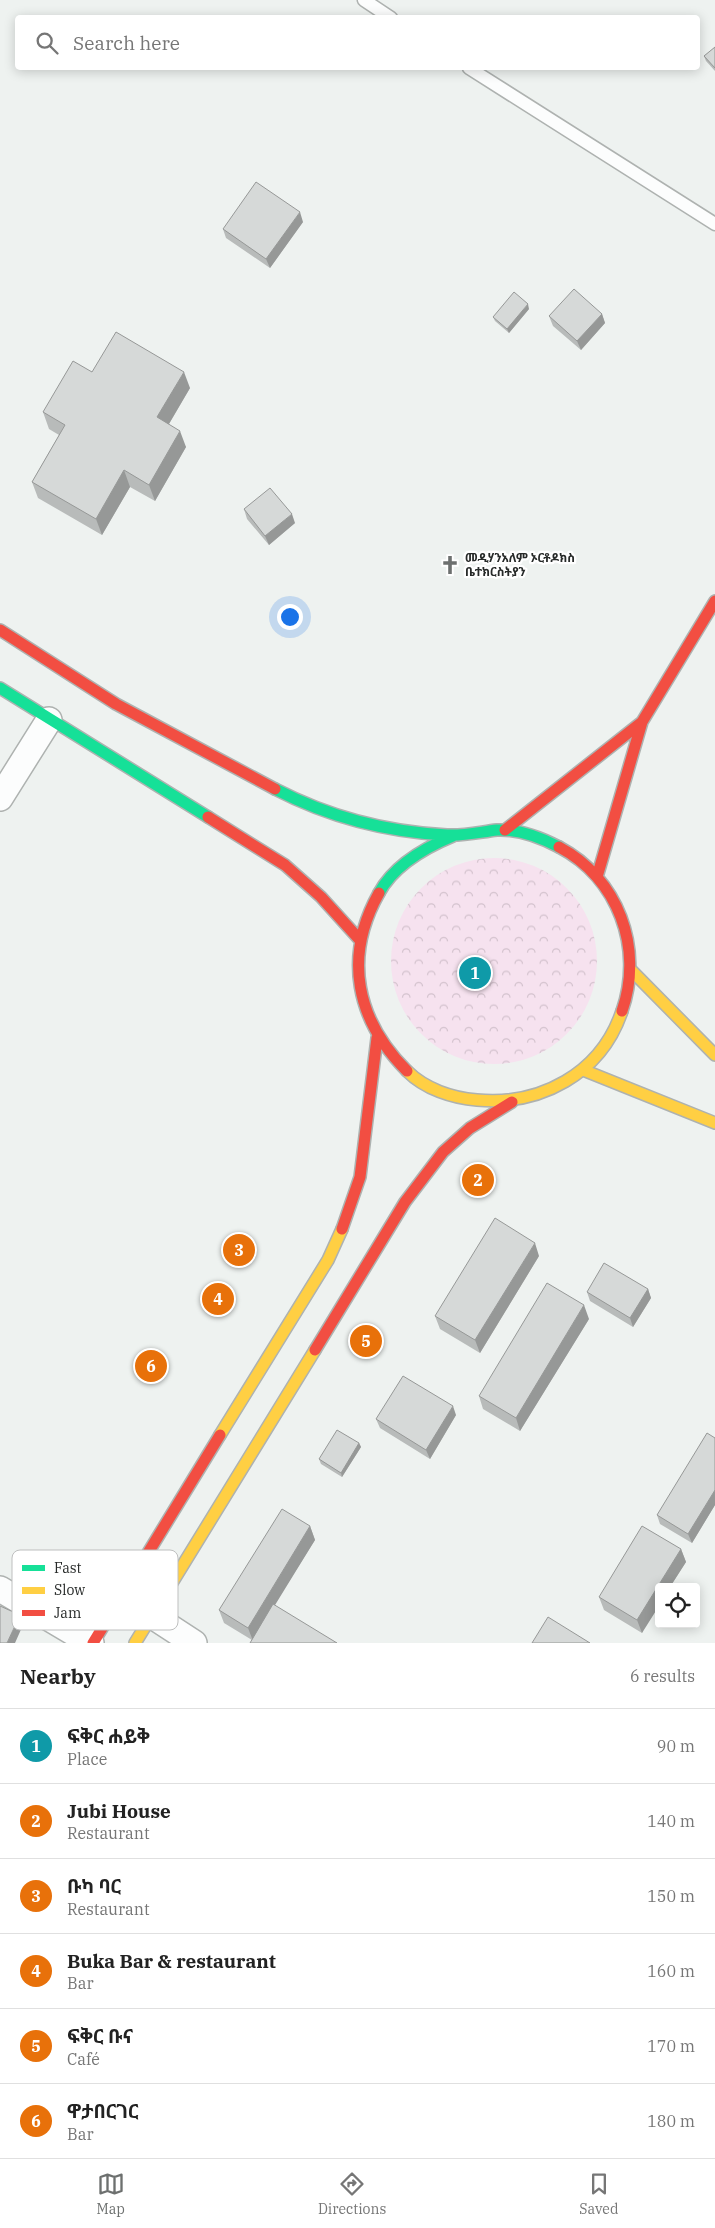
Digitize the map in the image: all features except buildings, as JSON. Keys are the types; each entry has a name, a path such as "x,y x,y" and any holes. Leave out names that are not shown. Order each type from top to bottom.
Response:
{"main road":[{"path":"597,877 642,722 715,601"},
{"path":"0,630 130,713 307,805 346,819 383,827 454,836 505,830 539,838 571,853 597,877 616,905 628,936 631,970 627,998 618,1025 603,1050 583,1070 562,1085 538,1095 513,1101 473,1101 435,1090 402,1068 376,1038 362,1006 357,973 359,939 368,911 383,886 403,864 426,847 454,836"},
{"path":"0,688 285,865 321,897 359,939"},
{"path":"505,830 642,722"},
{"path":"631,970 715,1055"},
{"path":"151,1550 224,1436 328,1260 344,1224 360,1177 376,1038"},
{"path":"583,1070 681,1108 715,1124"},
{"path":"178,1570 248,1449 405,1202 442,1152 481,1120 513,1101"},
{"path":"92,1643 100,1630"},
{"path":"135,1643 143,1630"}],"street":[{"path":"0,798 49,720"},
{"path":"0,1589 12,1596"},
{"path":"70,1630 92,1643"},
{"path":"174,1630 194,1643"}],"lane":[{"path":"364,0 386,15"},
{"path":"472,70 715,224"}],"green space":[{"path":"494,858 514,860 533,866 542,870 567,888 585,913 589,922 595,941 597,961 595,981 589,1000 585,1009 567,1034 542,1052 533,1056 514,1062 494,1064 474,1062 455,1056 446,1052 421,1034 403,1009 399,1000 393,981 391,961 393,941 399,922 403,913 421,888 446,870 455,866 474,860"}],"traffic: fast":[{"path":"0,688 208,817"},
{"path":"275,789 316,808 380,827 447,835 505,830 537,837 559,847"},
{"path":"379,893 385,883 401,866 431,846 453,836"}],"traffic: slow":[{"path":"631,970 715,1055"},
{"path":"407,1071 422,1083 439,1092 477,1100 523,1097 545,1091 565,1081 584,1068 599,1052 612,1033 622,1011"},
{"path":"583,1070 715,1123"},
{"path":"220,1435 328,1260 342,1229"},
{"path":"178,1573 315,1350"},
{"path":"135,1643 143,1630"}],"traffic: jam":[{"path":"597,877 642,722 715,601"},
{"path":"0,630 116,704 275,789"},
{"path":"505,830 642,722"},
{"path":"208,817 285,865 321,897 359,939"},
{"path":"559,847 580,860 597,877 611,896 621,917 630,963 628,987 622,1011"},
{"path":"379,893 368,917 361,941 360,987 366,1009 376,1031 407,1071"},
{"path":"342,1229 360,1177 377,1038"},
{"path":"315,1350 405,1202 443,1152 470,1128 512,1102"},
{"path":"150,1550 220,1435"},
{"path":"93,1643 101,1630"}],"place":[{"name":"መዲሃንአለም ኦርቶዶክስ ቤተክርስትያን","path":"450,565"},
{"name":"ፍቅር ሐይቅ","path":"475,973"},
{"name":"Jubi House","path":"478,1180"},
{"name":"ቡካ ባር","path":"239,1250"},
{"name":"Buka Bar & restaurant","path":"218,1299"},
{"name":"ፍቅር ቡና","path":"366,1341"},
{"name":"ዋታበርገር","path":"151,1366"}]}
